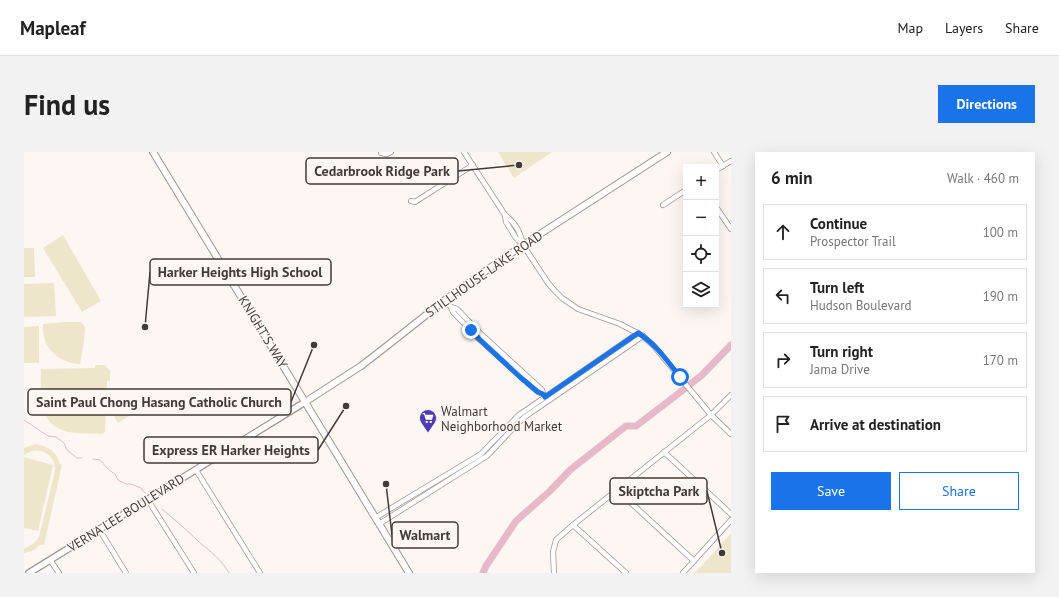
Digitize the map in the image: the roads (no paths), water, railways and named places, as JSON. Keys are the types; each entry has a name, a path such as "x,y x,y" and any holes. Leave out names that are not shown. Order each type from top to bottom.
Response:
{"main road":[{"name":"KNIGHT'S WAY","path":"153,152 409,573"},
{"name":"STILLHOUSE LAKE ROAD","path":"305,402 361,366 445,300 523,245 667,152"}],"street":[{"path":"381,153 387,154 391,152"},
{"path":"464,152 505,215 513,221 521,235 523,245 555,291 569,303 583,311 620,324 641,335 654,346 711,415 731,434"},
{"path":"714,152 723,166"},
{"path":"719,168 731,161"},
{"path":"411,201 415,202 473,165"},
{"path":"663,205 683,192"},
{"path":"719,212 731,230"},
{"path":"445,300 452,307 453,312 479,339 526,382 545,397"},
{"path":"379,524 434,486 468,465 487,456 545,397 641,335"},
{"path":"554,573 553,552 556,540 711,415 731,395"},
{"name":"VERNA LEE BOULEVARD","path":"29,573 305,402"},
{"path":"664,452 731,514"},
{"path":"196,470 260,573"},
{"path":"375,518 407,498 434,486"},
{"path":"617,490 694,561"},
{"path":"407,498 410,504"},
{"path":"148,500 194,573"},
{"path":"683,573 731,520"},
{"path":"573,525 626,573"},
{"path":"99,530 126,573"},
{"path":"50,560 59,573"}],"waterway":[{"path":"483,573 486,566 516,521 550,491 570,470 626,426 636,426 674,397 702,375 731,345"},
{"path":"24,420 48,436 56,437 64,443 67,450 77,458 82,458"},
{"path":"93,459 100,460 115,474 118,480 141,488 145,493"},
{"path":"162,509 216,556 229,573"}],"place":[{"name":"Cedarbrook Ridge Park","path":"519,165"},
{"name":"Harker Heights High School","path":"145,327"},
{"name":"Saint Paul Chong Hasang Catholic Church","path":"314,345"},
{"name":"Express ER Harker Heights","path":"346,406"},
{"name":"Walmart Neighborhood Market","path":"428,433"},
{"name":"Walmart","path":"386,484"},
{"name":"Skiptcha Park","path":"722,553"}]}
